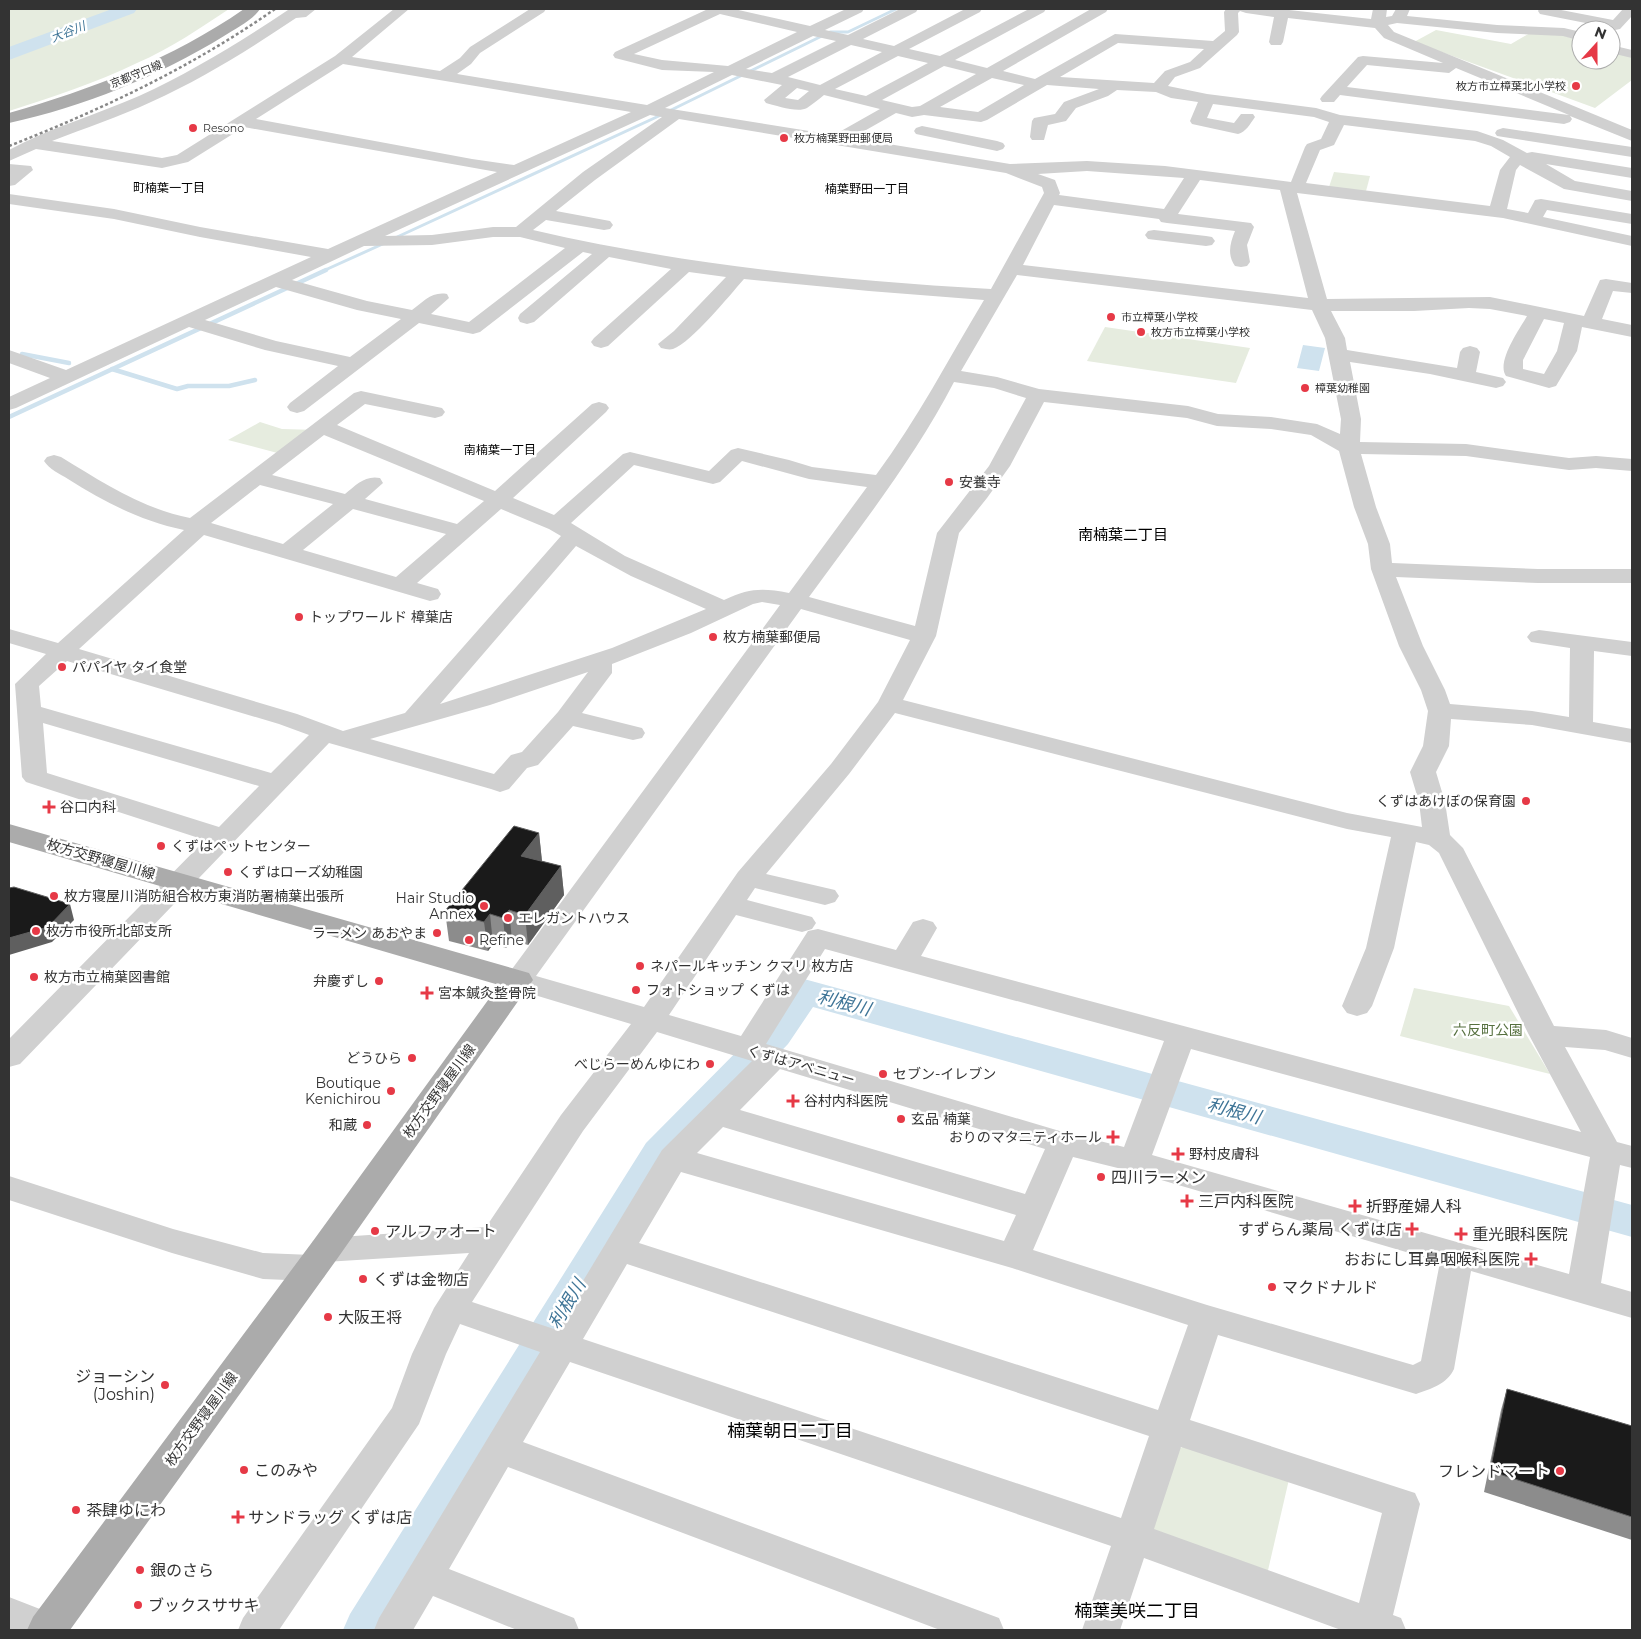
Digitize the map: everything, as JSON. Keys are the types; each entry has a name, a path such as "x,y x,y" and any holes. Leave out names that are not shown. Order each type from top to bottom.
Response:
{"main road":[{"name":"京都守口線","path":"9,118 38,110 158,65 198,46 253,9"},
{"path":"9,122 38,110"},
{"name":"枚方交野寝屋川線","path":"9,833 518,980 48,1630"}],"street":[{"path":"9,156 31,143 125,108 195,75 293,13 301,14 309,9"},
{"path":"31,143 162,163 176,162 187,158 340,58 402,9"},
{"path":"444,75 466,61 469,55 480,46 539,9"},
{"path":"1218,46 1115,38 1042,82 980,117 924,110 912,112 774,78 662,64 620,55 719,9 990,73 1042,82 1108,89 1158,88 1171,93 1208,99 1316,113 1338,120 1632,152"},
{"path":"9,404 650,109 857,9"},
{"path":"774,78 911,9"},
{"path":"794,83 772,100 801,105 821,90 975,9"},
{"path":"1007,9 1043,15 1116,33 1115,38"},
{"path":"924,110 1101,9"},
{"path":"1158,88 1170,74 1195,65 1232,32 1231,12 1234,9"},
{"path":"1246,9 1280,20 1328,31 1334,20 1377,19 1400,14 1571,34"},
{"path":"1621,20 1632,9"},
{"path":"1541,31 1546,10 1595,20"},
{"path":"868,101 942,62 1043,15"},
{"path":"1316,113 1383,38 1372,26 1377,19"},
{"path":"1377,19 1389,35 1525,95 1632,136"},
{"path":"1276,42 1280,20"},
{"path":"1564,32 1571,30"},
{"path":"340,58 1010,169 1087,166 1130,168 1291,186 1497,213 1632,241"},
{"path":"1363,60 1471,70"},
{"path":"1350,75 1370,77"},
{"path":"1038,137 1040,121 1060,118 1070,105 1108,89 1142,98"},
{"path":"1337,90 1601,124"},
{"path":"1486,92 1525,95"},
{"path":"1470,148 1500,138 1525,95"},
{"path":"1208,99 1198,121 1238,129 1247,117"},
{"path":"836,140 893,108"},
{"path":"520,232 589,176 676,114"},
{"path":"1291,186 1302,179 1312,147 1328,142 1338,120"},
{"path":"243,122 377,145 472,164 516,170"},
{"path":"922,131 997,146"},
{"path":"1500,138 1525,160 1570,186 1632,196"},
{"path":"948,158 966,140"},
{"path":"1497,213 1508,170 1514,161 1532,157 1632,174"},
{"path":"9,169 25,170 9,181"},
{"path":"518,980 796,601 923,422 948,375 998,295 1052,194 1049,184 1010,169"},
{"path":"1050,199 1168,216 1245,228 1240,253 1151,240 1168,216 1195,175"},
{"path":"1291,186 1319,305 1335,338 1350,419 1349,448 1365,507 1379,544 1382,569 1411,646 1434,690 1440,711 1436,746 1423,772 1432,802 1437,838"},
{"path":"9,199 114,214 330,256"},
{"path":"1533,220 1541,204 1626,218"},
{"path":"1597,233 1626,218 1632,205"},
{"path":"543,214 604,225"},
{"path":"359,242 432,240 493,232 520,232 686,265 740,273 870,287 998,295"},
{"path":"276,281 364,306 473,328 580,245"},
{"path":"527,318 607,250"},
{"path":"601,342 686,265"},
{"path":"1012,269 1319,305 1414,305 1469,302 1490,304 1632,331"},
{"path":"668,344 681,334 740,273"},
{"path":"531,283 561,289"},
{"path":"1538,313 1547,340 1583,321 1606,284 1632,288"},
{"path":"297,407 440,298"},
{"path":"188,321 272,346 353,364"},
{"path":"1466,375 1470,352"},
{"path":"1338,355 1430,368 1496,382"},
{"path":"9,356 66,378"},
{"path":"948,375 997,383 1038,395 1095,403 1188,412 1217,420 1271,423 1317,430 1349,448 1466,450 1568,464 1596,462 1632,465"},
{"path":"256,1630 407,1414 428,1354 452,1308 572,1123 650,1020 748,878 840,769 889,704 924,636 948,533 957,519 984,490 1014,443 1038,395"},
{"path":"224,837 36,777 27,684 200,527 200,520 361,398 435,412"},
{"path":"402,584 499,500 599,408"},
{"path":"323,427 499,500 565,530 634,571 726,609"},
{"path":"414,719 565,530 630,458 713,478 738,454 782,464 809,473 882,482"},
{"path":"54,461 92,486 134,508 171,522 200,527 402,584 430,594"},
{"path":"1568,464 1586,471 1632,481"},
{"path":"256,477 462,532"},
{"path":"287,552 372,483"},
{"path":"1382,569 1495,576 1575,578 1632,576"},
{"path":"9,1057 277,783 334,736 414,719 481,700 683,628 745,599 762,595 796,601 924,636"},
{"path":"9,636 334,736 500,784 520,760 529,760 567,717 600,673 600,659"},
{"path":"1539,637 1632,650"},
{"path":"1581,727 1582,643"},
{"path":"889,704 1340,819 1437,838 1450,848 1544,1035 1620,1154 1583,1291"},
{"path":"1440,711 1532,718 1632,736"},
{"path":"31,712 277,783"},
{"path":"567,717 633,733"},
{"path":"1357,1006 1380,948 1405,832"},
{"path":"748,878 825,896"},
{"path":"730,905 802,923"},
{"path":"904,961 923,928"},
{"path":"393,1630 673,1158 717,1114 761,1054 818,938 1620,1154"},
{"name":"くずはアベニュー","path":"518,980 1063,1143 1632,1305"},
{"path":"1544,1035 1606,1040 1632,1048"},
{"path":"1134,1162 1181,1036"},
{"path":"717,1114 1034,1209"},
{"path":"1014,1256 1063,1143"},
{"path":"673,1158 1014,1256 1207,1318 1416,1380 1438,1369 1458,1255"},
{"path":"9,1188 172,1241 263,1266 495,1239"},
{"path":"452,1308 1133,1538 1380,1628 1402,1504 619,1249"},
{"path":"1101,1630 1171,1429 1207,1318"},
{"path":"500,1449 985,1630"},
{"path":"425,1576 560,1630"},
{"path":"9,1614 48,1630"}],"green space":[{"path":"9,9 229,9 161,51 121,70 58,95 9,111"},
{"name":"枚方市立樟葉北小学校","path":"1436,30 1511,44 1530,33 1562,35 1571,38 1571,70 1621,70 1621,53 1632,56 1632,80 1595,108 1414,42"},
{"path":"1334,172 1370,176 1365,195 1328,190"},
{"path":"1105,327 1250,348 1236,383 1087,361"},
{"path":"260,422 282,429 318,430 285,455 228,440"},
{"name":"六反町公園","path":"1414,988 1509,1006 1550,1074 1400,1036"},
{"path":"1191,1443 1290,1475 1266,1579 1148,1531 1176,1450"}],"water":[{"path":"1303,345 1325,348 1319,371 1297,368"}],"building":[{"path":"514,826 539,833 521,856 561,866 525,915 509,910 503,918 490,914 484,922 445,911"},
{"path":"14,887 70,904 48,927 9,938 9,888"},
{"name":"フレンドマート","path":"1507,1389 1632,1426 1632,1517 1490,1471"}],"waterway":[{"name":"大谷川","path":"9,54 128,9"},
{"path":"395,238 661,115 830,32 848,32 896,9"},
{"path":"323,271 387,242"},
{"path":"112,369 326,270"},
{"path":"22,354 69,363"},
{"path":"9,417 112,369"},
{"path":"112,369 177,389 188,386 229,386 255,380"},
{"name":"利根川","path":"367,1630 660,1153 775,1035 804,992 1632,1221"}],"railway":[{"path":"9,146 113,102 212,50 275,9"}],"place":[{"name":"枚方市立樟葉北小学校","path":"1576,86"},
{"name":"Resono","path":"193,128"},
{"name":"枚方楠葉野田郵便局","path":"784,138"},
{"name":"市立樟葉小学校","path":"1111,317"},
{"name":"枚方市立樟葉小学校","path":"1141,332"},
{"name":"樟葉幼稚園","path":"1305,388"},
{"name":"安養寺","path":"949,482"},
{"name":"トップワールド 樟葉店","path":"299,617"},
{"name":"枚方楠葉郵便局","path":"713,637"},
{"name":"パパイヤ タイ食堂","path":"62,667"},
{"name":"くずはあけぼの保育園","path":"1526,801"},
{"name":"谷口内科","path":"49,807"},
{"name":"くずはペットセンター","path":"161,846"},
{"name":"くずはローズ幼稚園","path":"228,872"},
{"name":"枚方寝屋川消防組合枚方東消防署楠葉出張所","path":"54,896"},
{"name":"Hair Studio Annex","path":"484,906"},
{"name":"エレガントハウス","path":"508,918"},
{"name":"枚方市役所北部支所","path":"36,931"},
{"name":"ラーメン あおやま","path":"437,933"},
{"name":"Refine","path":"469,940"},
{"name":"ネパールキッチン クマリ 枚方店","path":"640,966"},
{"name":"枚方市立楠葉図書館","path":"34,977"},
{"name":"弁慶ずし","path":"379,981"},
{"name":"フォトショップ くずは","path":"636,990"},
{"name":"宮本鍼灸整骨院","path":"427,993"},
{"name":"どうひら","path":"412,1058"},
{"name":"べじらーめんゆにわ","path":"710,1064"},
{"name":"セブン-イレブン","path":"883,1074"},
{"name":"Boutique Kenichirou","path":"391,1091"},
{"name":"谷村内科医院","path":"793,1101"},
{"name":"玄品 楠葉","path":"901,1119"},
{"name":"和蔵","path":"367,1125"},
{"name":"おりのマタニティホール","path":"1113,1137"},
{"name":"野村皮膚科","path":"1178,1154"},
{"name":"四川ラーメン","path":"1101,1177"},
{"name":"三戸内科医院","path":"1187,1201"},
{"name":"折野産婦人科","path":"1355,1206"},
{"name":"すずらん薬局 くずは店","path":"1412,1229"},
{"name":"アルファオート","path":"375,1231"},
{"name":"重光眼科医院","path":"1461,1234"},
{"name":"おおにし耳鼻咽喉科医院","path":"1531,1259"},
{"name":"くずは金物店","path":"363,1279"},
{"name":"マクドナルド","path":"1272,1287"},
{"name":"大阪王将","path":"328,1317"},
{"name":"ジョーシン (Joshin)","path":"165,1385"},
{"name":"このみや","path":"244,1470"},
{"name":"フレンドマート","path":"1560,1471"},
{"name":"茶肆ゆにわ","path":"76,1510"},
{"name":"サンドラッグ くずは店","path":"238,1517"},
{"name":"銀のさら","path":"140,1570"},
{"name":"ブックスササキ","path":"138,1605"}],"district":[{"name":"町楠葉一丁目","path":"169,188"},
{"name":"楠葉野田一丁目","path":"867,189"},
{"name":"南楠葉一丁目","path":"500,450"},
{"name":"南楠葉二丁目","path":"1123,535"},
{"name":"楠葉朝日二丁目","path":"790,1431"},
{"name":"楠葉美咲二丁目","path":"1137,1611"}]}
